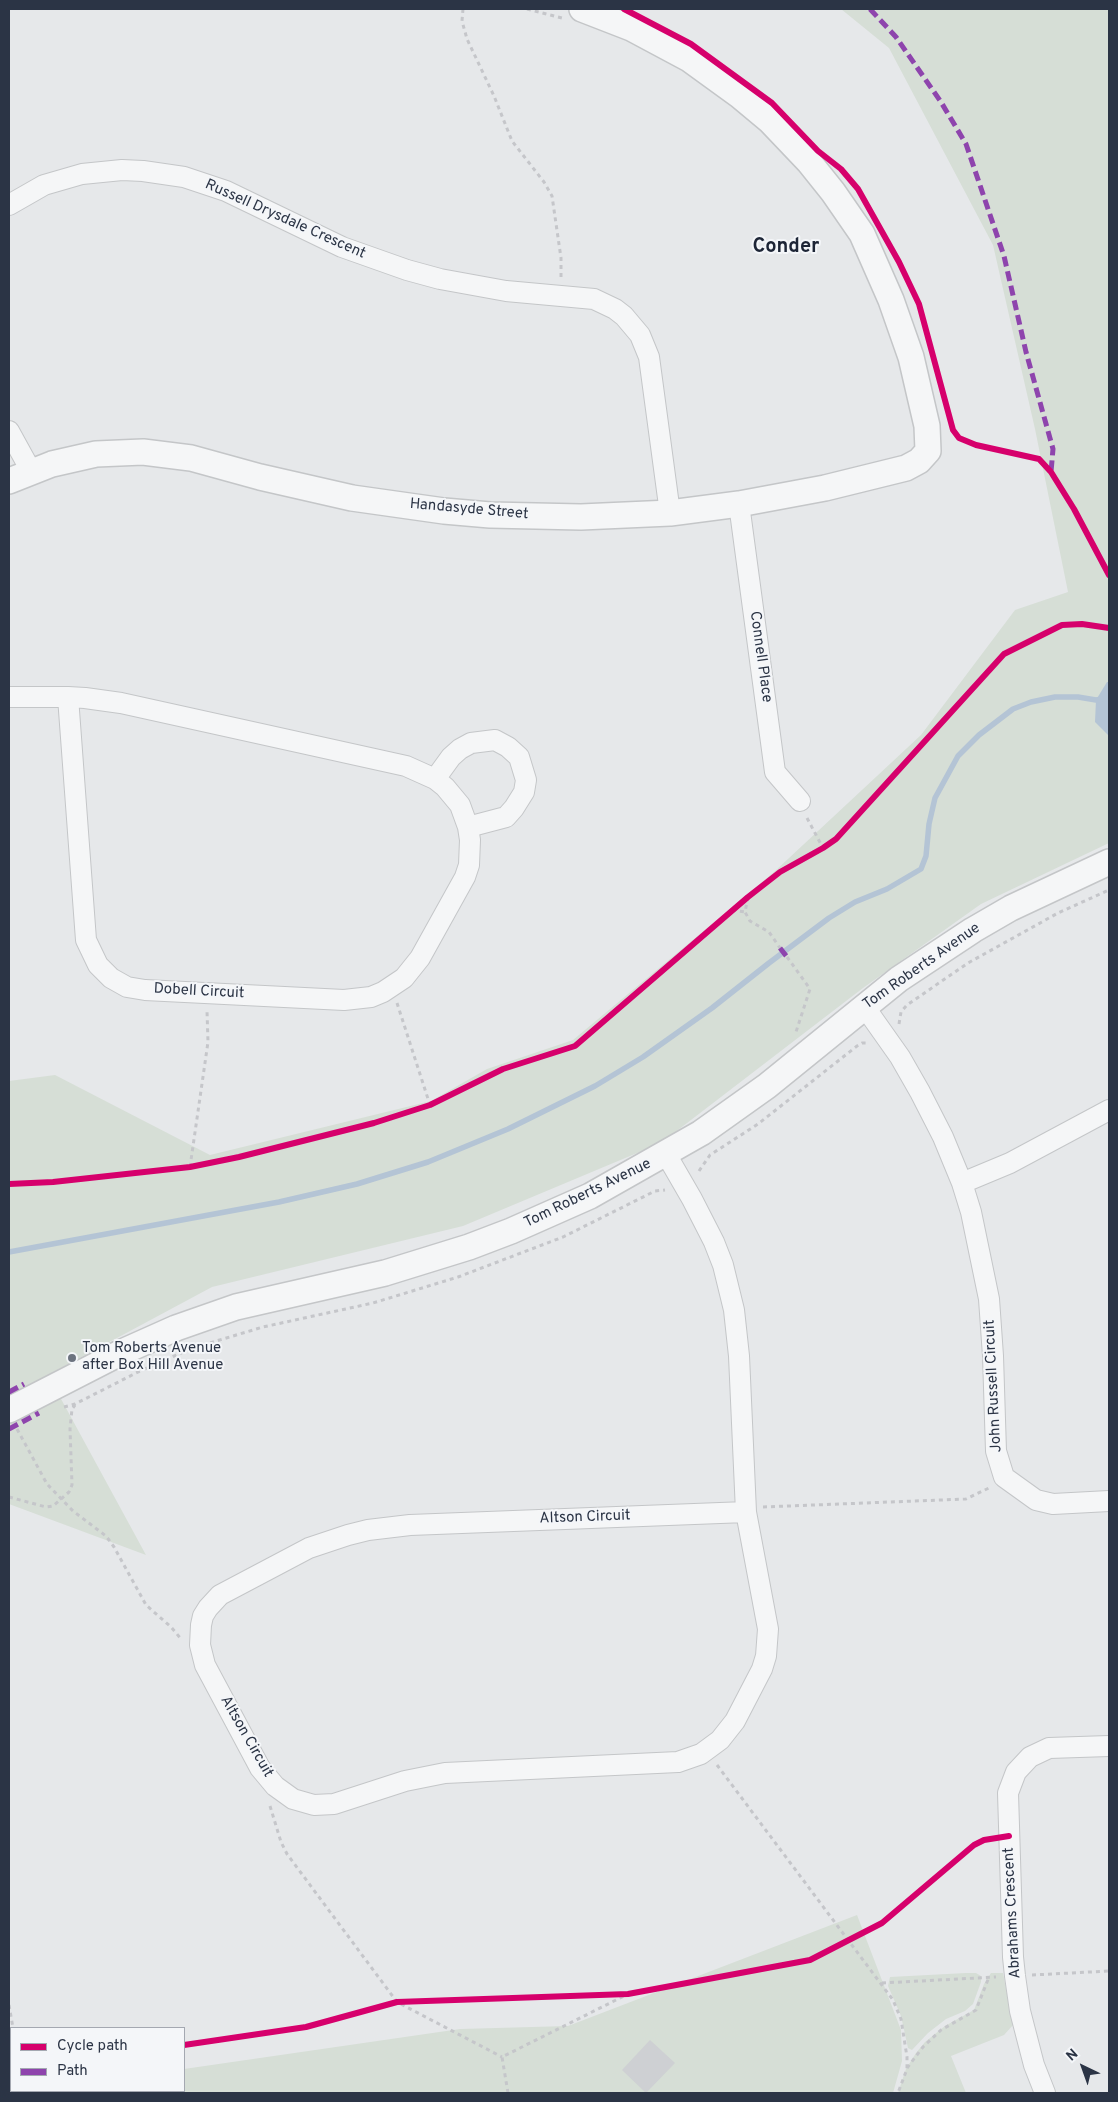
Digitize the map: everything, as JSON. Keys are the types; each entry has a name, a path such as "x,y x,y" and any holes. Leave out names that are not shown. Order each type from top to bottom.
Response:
{"street":[{"name":"Handasyde Street","path":"20,476 52,464 96,454 142,452 190,458 260,477 352,498 444,511 490,515 581,517 670,512 739,504 825,488 906,468 919,461 928,451 928,426 911,357 892,300 862,234 833,192 809,162 770,121 740,96 688,58 631,28 575,14"},
{"name":"Russell Drysdale Crescent","path":"9,205 44,186 82,174 129,170 184,177 226,191 342,247 407,270 440,279 506,291 594,299 615,309 624,316 640,335 649,357 670,512"},
{"path":"9,431 20,476"},
{"name":"Connell Place","path":"739,504 775,772 800,801"},
{"name":"Dobell Circuit","path":"9,697 68,697 121,703 406,766 436,779 460,805 468,827 470,840 469,865 465,877 420,958 404,978 390,988 371,997 344,1000 145,990 128,987 111,978 98,965 86,940 68,697"},
{"path":"436,779 451,757 471,743 495,740 508,747 519,757 526,780 524,792 514,808 506,817 468,827"},
{"name":"Tom Roberts Avenue","path":"9,1410 120,1353 176,1328 236,1307 385,1273 470,1247 590,1196 701,1133 767,1086 899,979 980,925 1011,908 1109,862"},
{"name":"John Russell Circuit","path":"864,1006 900,1057 920,1092 962,1184 978,1241 989,1299 996,1451 1004,1477"},
{"path":"962,1184 1010,1163 1109,1110"},
{"name":"Altson Circuit","path":"666,1154 714,1242 723,1265 734,1310 739,1356 746,1512 768,1628 766,1656 762,1669 735,1721 720,1740 706,1751 678,1762 445,1773 405,1780 334,1804 314,1805 293,1799 275,1786 260,1768 205,1665 200,1645 201,1626 208,1608 220,1595 309,1548 348,1535 368,1530 410,1525 746,1512"},
{"path":"1004,1477 1036,1500 1053,1504 1109,1501"},
{"name":"Abrahams Crescent","path":"1045,2093 1034,2065 1022,2019 1015,1976 1008,1792 1016,1772 1030,1757 1050,1748 1109,1746"}],"path":[{"path":"462,9 462,21 467,39 494,96 512,141 544,182 552,196 561,258 560,295"},
{"path":"527,9 575,14"},
{"path":"800,801 809,825 823,848"},
{"path":"814,853 830,844"},
{"path":"726,915 754,892"},
{"path":"748,896 745,912 750,921 769,932 780,948"},
{"path":"732,910 745,912"},
{"path":"787,957 810,989 793,1041"},
{"path":"390,988 395,996 430,1105"},
{"path":"190,1167 208,1042 208,993"},
{"path":"421,1108 438,1101"},
{"path":"180,1168 200,1165"},
{"path":"9,1497 46,1507 53,1506 69,1492 72,1485 70,1428 72,1409 75,1404"},
{"path":"746,1512 755,1507 966,1499 988,1490 1004,1477"},
{"path":"706,1751 850,1940 893,2000 901,2019 906,2043 906,2069 898,2093"},
{"path":"842,1944 858,1936"},
{"path":"906,2069 923,2047 941,2030 976,2010 989,1977"},
{"path":"609,1995 638,1992"},
{"path":"508,2093 502,2057 628,1994"},
{"path":"389,2005 417,2002"},
{"path":"9,2004 13,2027"}],"shaded area":[{"path":"841,9 1109,9 1109,843 981,904 863,988 661,1143 463,1226 212,1287 48,1375 146,1555 9,1504 9,1081 55,1075 210,1155 431,1101 487,1069 573,1040 774,872 921,735 1015,610 1068,592 1035,429 993,245 889,48"},
{"path":"857,1915 901,2030 902,2061 893,2093 26,2093 185,2092 185,2069 460,2029 568,2026"},
{"path":"976,1973 981,1976 981,1982 973,2004 965,2011 946,2019 928,2033 912,2050 908,2048 901,2016 888,1986 890,1977"},
{"path":"991,1973 1003,1973 1013,2025 1004,2035 951,2056 966,2093 898,2093 906,2069 916,2053 925,2042 945,2026 974,2010 984,1984"}],"water":[{"path":"1107,682 1109,682 1109,736 1095,722 1096,700"}],"building":[{"path":"650,2040 675,2063 646,2093 622,2070"}],"waterway":[{"path":"9,1252 279,1202 357,1184 428,1162 508,1129 595,1086 643,1057 712,1008 829,918 855,902 887,889 921,869 926,856 929,824 935,798 958,756 979,735 1013,709 1031,702 1055,697 1078,697 1096,700 1109,698"}],"marked path":[{"path":"870,9 896,37 941,102 966,144 1004,256 1026,352 1053,449 1051,472"},
{"path":"780,948 787,957"},
{"path":"9,1392 24,1384"},
{"path":"9,1429 39,1413"}],"cycle path":[{"path":"624,9 691,44 772,103 818,151 841,169 858,189 899,262 919,304 953,430 959,438 976,445 1039,459 1051,472 1074,509 1109,575"},
{"path":"9,1184 53,1182 190,1167 239,1157 374,1123 430,1105 503,1069 575,1046 748,897 780,872 836,839 1004,654 1062,625 1082,624 1109,628"},
{"path":"185,2045 306,2027 397,2002 628,1994 810,1960 882,1923 974,1845 984,1840 1009,1836"}],"place":[{"name":"Tom Roberts Avenue after Box Hill Avenue","path":"72,1358"}],"district":[{"name":"Conder","path":"786,248"}]}
